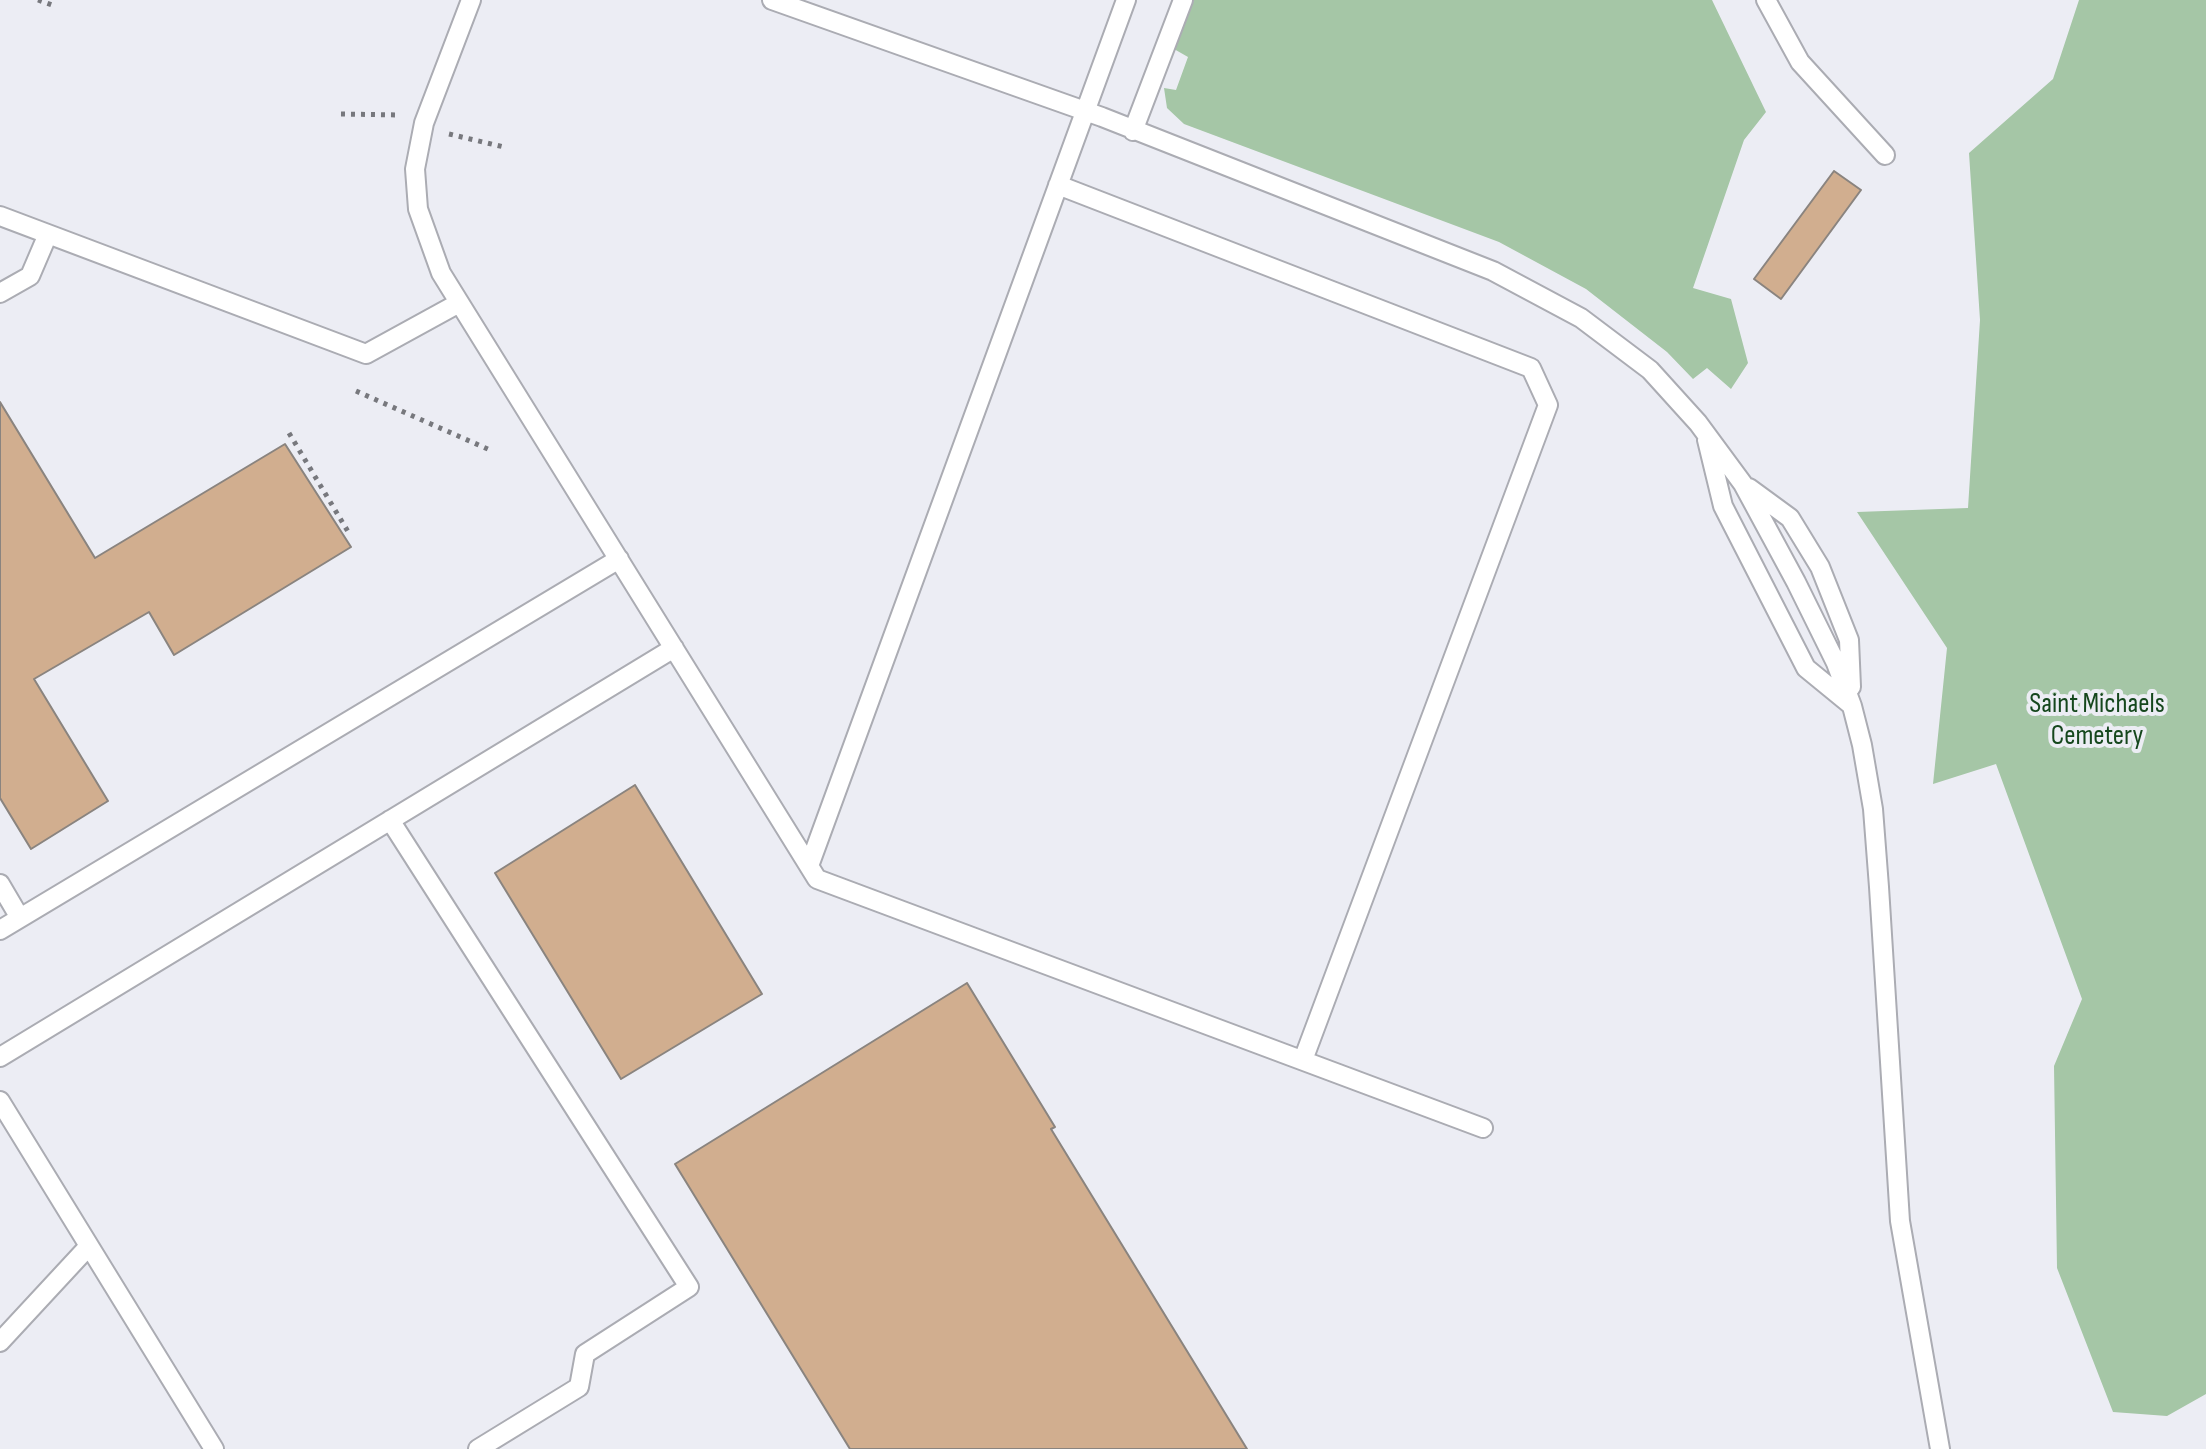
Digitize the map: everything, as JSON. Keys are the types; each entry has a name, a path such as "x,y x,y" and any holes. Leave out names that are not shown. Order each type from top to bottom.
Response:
{"lane":[{"path":"471,0 424,123 415,169 418,209 441,273 817,879 1483,1128"},
{"path":"772,0 1085,112 1321,201 1493,271 1581,318 1650,370 1706,434 1743,484 1836,663 1852,706 1867,771 1873,809 1900,1221 1940,1449"},
{"path":"809,866 1126,0"},
{"path":"1133,131 1183,0"},
{"path":"1766,0 1800,62 1885,155"},
{"path":"1058,185 1531,368 1548,405 1303,1060"},
{"path":"0,216 366,354 459,303"},
{"path":"0,293 30,276 48,234"},
{"path":"1706,434 1723,506 1806,668 1852,706"},
{"path":"1743,484 1790,518 1820,567 1849,640 1852,706"},
{"path":"0,930 619,559"},
{"path":"0,1057 674,648"},
{"path":"390,820 689,1287 585,1354 579,1387 478,1449"},
{"path":"0,884 20,918"},
{"path":"0,1101 214,1449"},
{"path":"0,1342 88,1247"}],"path":[{"path":"38,0 52,5"},
{"path":"341,114 404,115"},
{"path":"449,134 504,147"},
{"path":"356,391 490,450"},
{"path":"289,433 350,535"}],"green space":[{"path":"1194,0 1712,0 1766,112 1744,140 1693,288 1731,299 1748,363 1731,389 1707,368 1693,379 1667,352 1586,289 1499,242 1184,124 1167,108 1164,88 1176,90 1188,57 1174,49"},
{"name":"Saint Michaels Cemetery","path":"2079,0 2206,0 2206,1394 2167,1416 2113,1412 2057,1268 2054,1066 2082,999 1996,764 1933,784 1947,648 1857,512 1968,508 1980,320 1969,153 2053,79"}],"building":[{"path":"1834,171 1861,190 1781,299 1754,279"},
{"path":"0,402 95,558 285,444 351,547 174,655 149,612 34,679 108,801 31,849 0,798"},
{"path":"635,785 762,994 621,1079 495,873"},
{"path":"967,983 1055,1127 1051,1129 1247,1449 850,1449 675,1164"}]}
